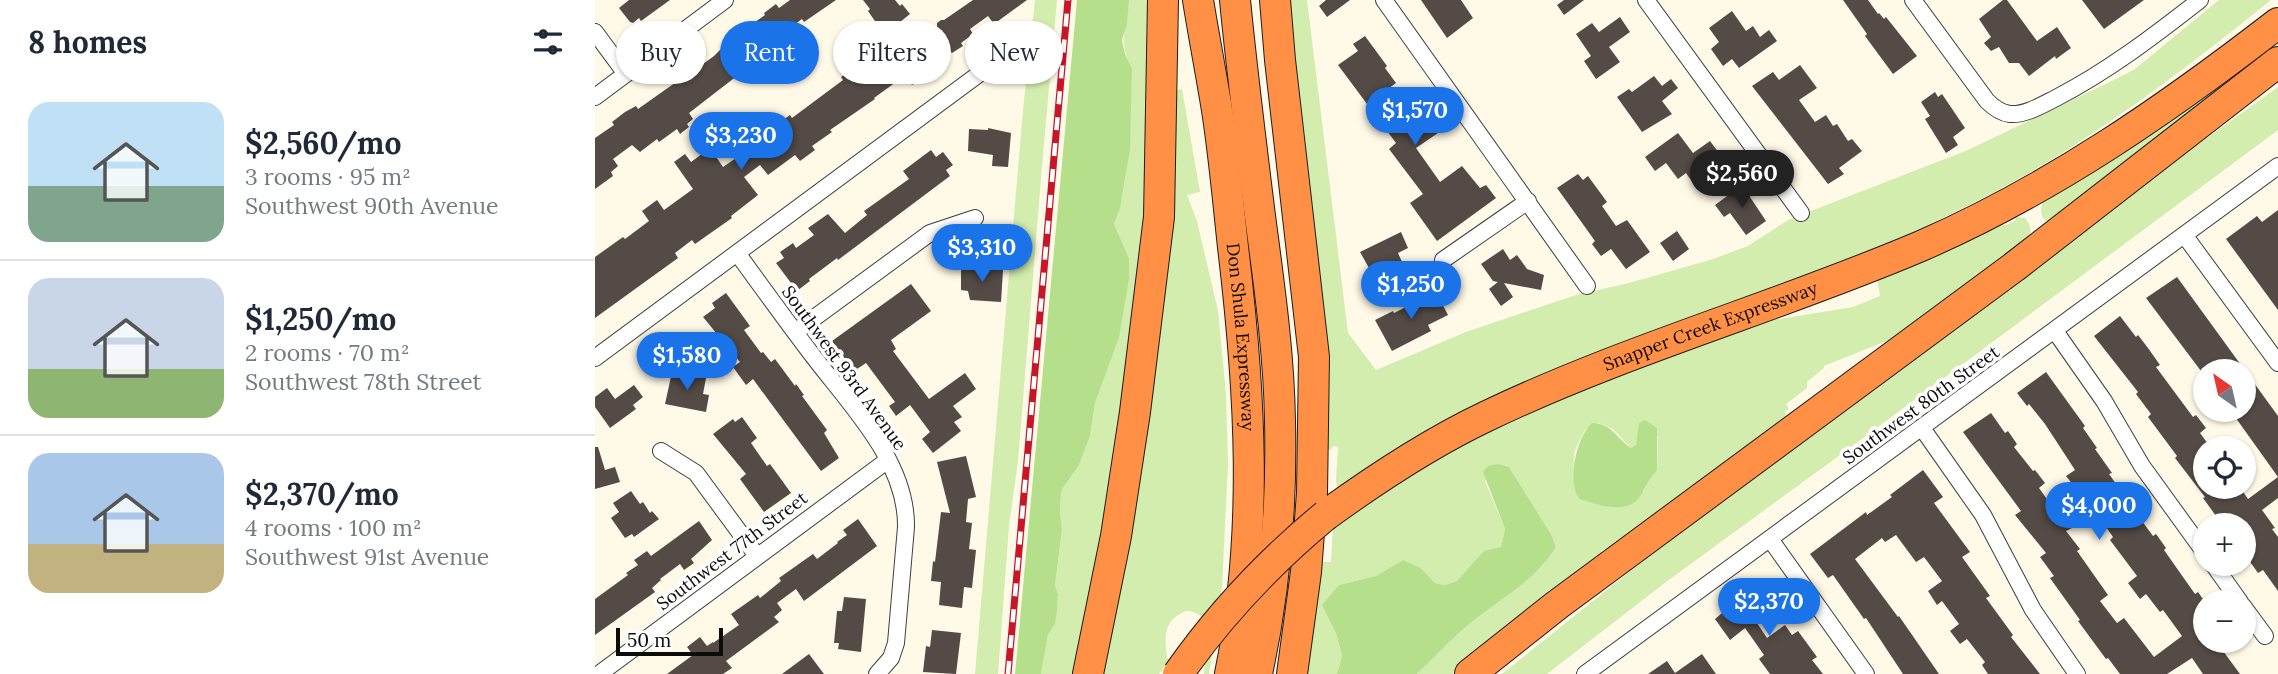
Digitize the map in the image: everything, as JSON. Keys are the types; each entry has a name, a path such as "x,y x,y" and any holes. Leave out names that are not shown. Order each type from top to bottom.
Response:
{"highway":[{"path":"1088,674 1116,537 1157,230 1162,123 1163,0"},
{"name":"Don Shula Expressway","path":"1198,0 1217,111 1241,311 1249,423 1247,557 1241,614 1230,674"},
{"name":"Don Shula Expressway","path":"1235,0 1272,305 1280,420 1279,514 1268,623 1257,674"},
{"path":"1275,0 1314,357 1315,428 1307,553 1292,674"},
{"name":"Snapper Creek Expressway","path":"1178,674 1215,624 1255,578 1326,515 1405,461 1505,408 1596,370 1863,270 1991,212 2108,145 2194,86 2278,20"},
{"path":"1470,674 1568,597 2014,267 2278,62"}],"street":[{"path":"697,21 725,0"},
{"path":"1384,0 1587,286"},
{"path":"1646,0 1801,213"},
{"path":"1913,0 1987,101 1998,110 2010,114 2039,106 2090,79 2131,53 2190,3"},
{"path":"595,32 616,60"},
{"path":"595,97 616,82"},
{"path":"595,358 965,84"},
{"name":"Southwest 80th Street","path":"1593,672 2278,166"},
{"path":"1443,260 1528,201"},
{"path":"795,332 930,233 975,218"},
{"path":"2185,236 2278,363"},
{"name":"Southwest 93rd Avenue","path":"737,253 868,429 888,460 904,505 906,527 896,643 891,658 877,674"},
{"path":"2056,331 2104,401 2142,466 2193,536"},
{"path":"1922,428 1983,515 2029,603 2077,674"},
{"path":"661,451 696,473 757,556"},
{"name":"Southwest 77th Street","path":"599,674 888,460"},
{"path":"1770,539 1866,674"},
{"path":"2256,623 2265,636"}],"green space":[{"path":"1035,0 1057,0 1055,21 1033,21"},
{"path":"1077,0 1129,0 1127,24 1122,40 1132,68 1130,150 1120,208 1114,224 1129,258 1129,279 1119,337 1095,403 1090,436 1079,465 1061,494 1062,530 1055,585 1058,594 1057,610 1055,624 1048,635 1041,674 1015,674"},
{"path":"1129,0 1154,0 1143,272 1079,674 1041,674 1048,635 1055,624 1058,594 1055,585 1062,530 1061,494 1079,465 1090,436 1095,403 1106,370 1129,258 1114,224 1124,187 1129,147 1132,68 1125,50 1124,35"},
{"path":"1281,0 1307,0 1348,333 1376,370 1466,332 1576,295 1710,260 1748,246 1788,220 1968,150 2116,79 2135,69 2219,0 2271,0 2168,80 2096,131 1983,198 1813,275 1520,385 1426,432 1337,488 1338,447 1333,446 1331,450 1323,448"},
{"path":"2236,75 2220,91 2050,223 2044,219 2041,209 2044,199"},
{"path":"1026,84 1049,84 998,674 975,674"},
{"path":"2278,87 2278,130 1666,582 1547,674 1502,674 1648,557"},
{"path":"1182,89 1200,192 1187,195 1197,221 1218,311 1226,394 1228,464 1222,587 1209,674 1204,674 1203,622 1198,614 1186,611 1169,625 1166,643 1169,660 1159,674 1100,674 1175,91"},
{"path":"2016,217 2025,218 2029,224 2027,241 1894,338 1824,366 1807,382 1807,388 1786,404 1789,409 1785,411 1786,420 1619,542 1601,551 1604,555 1452,674 1417,674 1465,628 1529,579 1556,547 1551,534 1509,467 1499,464 1485,481 1505,529 1501,548 1457,581 1445,585 1435,583 1421,568 1403,560 1376,576 1339,585 1336,633 1342,656 1337,674 1303,674 1317,562 1331,562 1333,525 1416,469 1507,422 1628,371 1773,320 1853,307 1880,296 1877,278 1990,228 2016,220","holes":["1599,423 1613,429 1631,448 1658,436 1657,471 1648,480 1644,491 1609,506 1579,499 1574,474 1574,455 1578,444 1585,430"]},
{"path":"1645,420 1657,428 1657,471 1638,499 1632,504 1617,507 1579,499 1575,491 1575,460 1586,430 1592,423 1605,426 1631,448 1636,445 1639,423"},
{"path":"1499,464 1509,467 1551,534 1556,547 1548,558 1518,588 1465,628 1417,674 1337,674 1342,656 1336,633 1322,605 1339,585 1376,576 1403,560 1421,568 1435,583 1445,585 1457,581 1484,551 1501,547 1505,529 1483,472 1488,466"}],"building":[{"path":"629,0 670,0 641,21 639,18 629,21 619,8"},
{"path":"790,0 836,0 805,21 756,21 776,4 779,8"},
{"path":"863,0 895,0 910,14 901,21 875,21 868,11 870,9"},
{"path":"973,0 1027,0 998,21 992,21 988,16 981,21 965,21 965,40 961,43 963,46 952,53 951,21 940,21"},
{"path":"1326,0 1350,0 1327,17 1319,6"},
{"path":"1421,0 1461,0 1473,18 1447,38"},
{"path":"1564,0 1584,0 1564,15 1557,5"},
{"path":"1843,0 1868,0 1878,14 1884,19 1886,17 1917,56 1893,74"},
{"path":"2003,0 2007,0 2037,41 2057,27 2071,48 2056,59 2055,56 2029,76 2019,63 2009,63 1999,47 1991,51 1984,43 1991,37 1979,19"},
{"path":"2082,0 2144,0 2104,29"},
{"path":"1732,11 1746,31 1753,26 1760,37 1769,30 1777,41 1739,68 1732,59 1723,66 1711,49 1719,42 1709,28"},
{"path":"1620,17 1630,32 1609,47 1620,62 1596,79 1584,61 1591,56 1576,34 1592,23 1599,32"},
{"path":"1365,36 1396,83 1385,91 1402,112 1414,103 1438,133 1416,148 1440,182 1462,166 1480,188 1486,185 1496,198 1437,241 1410,203 1423,194 1389,149 1396,143 1338,65 1358,51 1353,44"},
{"path":"720,50 720,84 726,84 689,113 693,119 687,124 689,127 680,134 677,129 659,142 657,139 640,152 632,145 613,159 618,166 611,172 613,176 595,189 595,138 614,125 612,122 625,112 636,106 638,109 673,84 706,84 706,62"},
{"path":"1800,65 1817,88 1799,100 1815,122 1826,115 1833,126 1837,124 1848,141 1852,139 1862,151 1839,168 1844,174 1828,184 1752,86 1773,72 1779,80"},
{"path":"1654,76 1662,86 1671,79 1678,88 1662,101 1672,114 1642,132 1617,97 1629,89 1632,92"},
{"path":"838,84 893,84 830,130 832,132 812,146 815,150 800,161 795,155 768,175 760,165 744,177 758,195 731,216 732,218 695,244 692,240 675,253 678,258 595,318 595,257 649,221 642,211 657,200 664,210 693,189 674,162 685,154 691,162 710,148 723,167 777,130 775,126 790,115 792,118"},
{"path":"1935,92 1938,97 1942,94 1965,128 1953,137 1958,145 1946,153 1925,119 1930,116 1921,102"},
{"path":"988,128 1011,133 1008,167 992,166 993,155 968,151 969,129"},
{"path":"1678,133 1693,153 1710,141 1719,153 1705,163 1715,177 1697,189 1686,173 1678,179 1666,163 1655,171 1645,157"},
{"path":"931,150 936,157 943,152 953,165 946,170 950,176 809,279 810,281 797,291 776,263 784,258 780,252 793,243 796,248 814,235 808,228 828,214 845,233 867,215 864,211 909,179 903,171"},
{"path":"1578,174 1583,180 1588,176 1607,202 1602,206 1616,226 1627,220 1650,252 1626,269 1611,249 1601,256 1592,244 1595,241 1557,188"},
{"path":"1742,185 1766,221 1746,235 1730,213 1724,217 1715,205"},
{"path":"2278,210 2278,310 2226,239 2257,216 2262,222"},
{"path":"1677,231 1689,249 1673,261 1660,243"},
{"path":"1401,232 1408,248 1398,253 1403,264 1374,277 1360,252"},
{"path":"1503,249 1510,260 1517,255 1527,269 1544,275 1541,290 1504,283 1513,297 1501,306 1489,289 1498,282 1493,281 1481,264"},
{"path":"961,267 1003,270 1001,302 970,300 968,291 961,290"},
{"path":"2177,277 2237,359 2193,360 2146,298"},
{"path":"911,284 931,311 891,340 896,349 893,351 929,399 965,373 976,389 953,406 962,417 954,422 961,431 933,453 922,439 930,432 910,405 896,416 889,406 895,402 866,363 854,371 832,341"},
{"path":"1436,292 1448,315 1428,325 1431,331 1392,351 1375,320"},
{"path":"726,293 750,326 744,330 761,353 771,362 775,359 795,386 796,384 827,430 824,433 839,458 821,471 753,379 746,385 733,367 740,362 703,317 715,308 712,303"},
{"path":"2120,316 2160,365 2156,367 2193,417 2193,422 2201,422 2206,428 2200,433 2202,436 2193,436 2193,481 2148,417 2151,414 2136,394 2138,392 2094,336"},
{"path":"672,372 706,378 703,394 709,395 706,412 665,404"},
{"path":"2046,372 2085,426 2083,428 2097,448 2095,449 2112,473 2109,474 2124,495 2127,494 2139,511 2136,513 2153,536 2156,534 2193,591 2193,653 2225,653 2240,674 2203,674 2192,658 2167,674 2120,674 2108,658 2106,659 2050,578 2054,576 2040,557 2046,553 2015,515 2021,511 1963,432 1991,413 2005,433 2008,431 2017,444 2014,447 2045,483 2039,488 2059,516 2061,514 2072,528 2066,531 2108,595 2100,601 2117,623 2124,618 2154,657 2182,636 2163,610 2160,612 2146,594 2140,599 2128,583 2137,576 2110,540 2113,537 2098,515 2066,476 2075,470 2045,424 2017,393"},
{"path":"634,385 643,397 633,405 636,409 610,428 595,407 595,397 607,388 615,399"},
{"path":"2256,386 2278,416 2278,477 2256,446 2256,436 2249,436 2239,422 2256,422"},
{"path":"742,417 757,438 751,443 791,493 764,512 740,479 746,474 713,434 733,419 735,422"},
{"path":"595,447 598,447 605,470 615,467 620,482 595,489"},
{"path":"966,456 976,497 968,499 966,522 972,523 969,549 976,550 972,588 964,587 962,608 939,605 941,582 931,581 941,512 950,513 937,462"},
{"path":"1923,470 1943,497 1934,503 1970,552 1962,557 1990,596 1986,598 2013,635 2011,637 2040,674 1988,674 1982,665 1985,662 1967,639 1960,644 1950,631 1959,624 1942,601 1937,605 1928,591 1942,581 1924,557 1916,562 1896,535 1885,542 1882,538 1855,559 1939,674 1903,674 1866,618 1864,619 1833,575 1828,578 1810,554 1866,512 1867,515 1892,497 1890,495"},
{"path":"2278,477 2278,498 2262,510 2278,537 2278,591 2263,570 2258,573 2256,570 2256,513 2214,513 2204,499 2256,499 2256,493"},
{"path":"631,491 640,504 643,502 650,513 652,511 659,519 634,537 632,534 625,538 611,518 619,512 613,503"},
{"path":"858,519 877,546 804,601 796,589 777,603 782,610 774,617 779,622 726,661 732,668 723,674 667,674 693,655 687,647 700,637 707,646 739,625 731,614 758,595 760,598 781,581 779,578 813,554 817,559 847,535 843,530"},
{"path":"699,521 712,540 691,559 694,563 684,570 680,564 660,579 652,588 655,592 595,635 595,599 638,565 634,560 647,551 651,556"},
{"path":"1760,588 1771,604 1753,617 1767,638 1785,625 1792,635 1798,631 1817,657 1812,660 1823,674 1770,674 1759,659 1764,655 1745,628 1730,640 1715,619 1742,596 1744,599"},
{"path":"844,597 866,599 861,652 838,649 839,643 834,643 837,611 842,611"},
{"path":"932,630 961,633 956,674 923,672 926,646 930,647"},
{"path":"809,654 824,674 782,674"},
{"path":"1702,654 1716,674 1648,674 1667,661 1675,673"}],"railway":[{"path":"1008,674 1068,0"}]}
